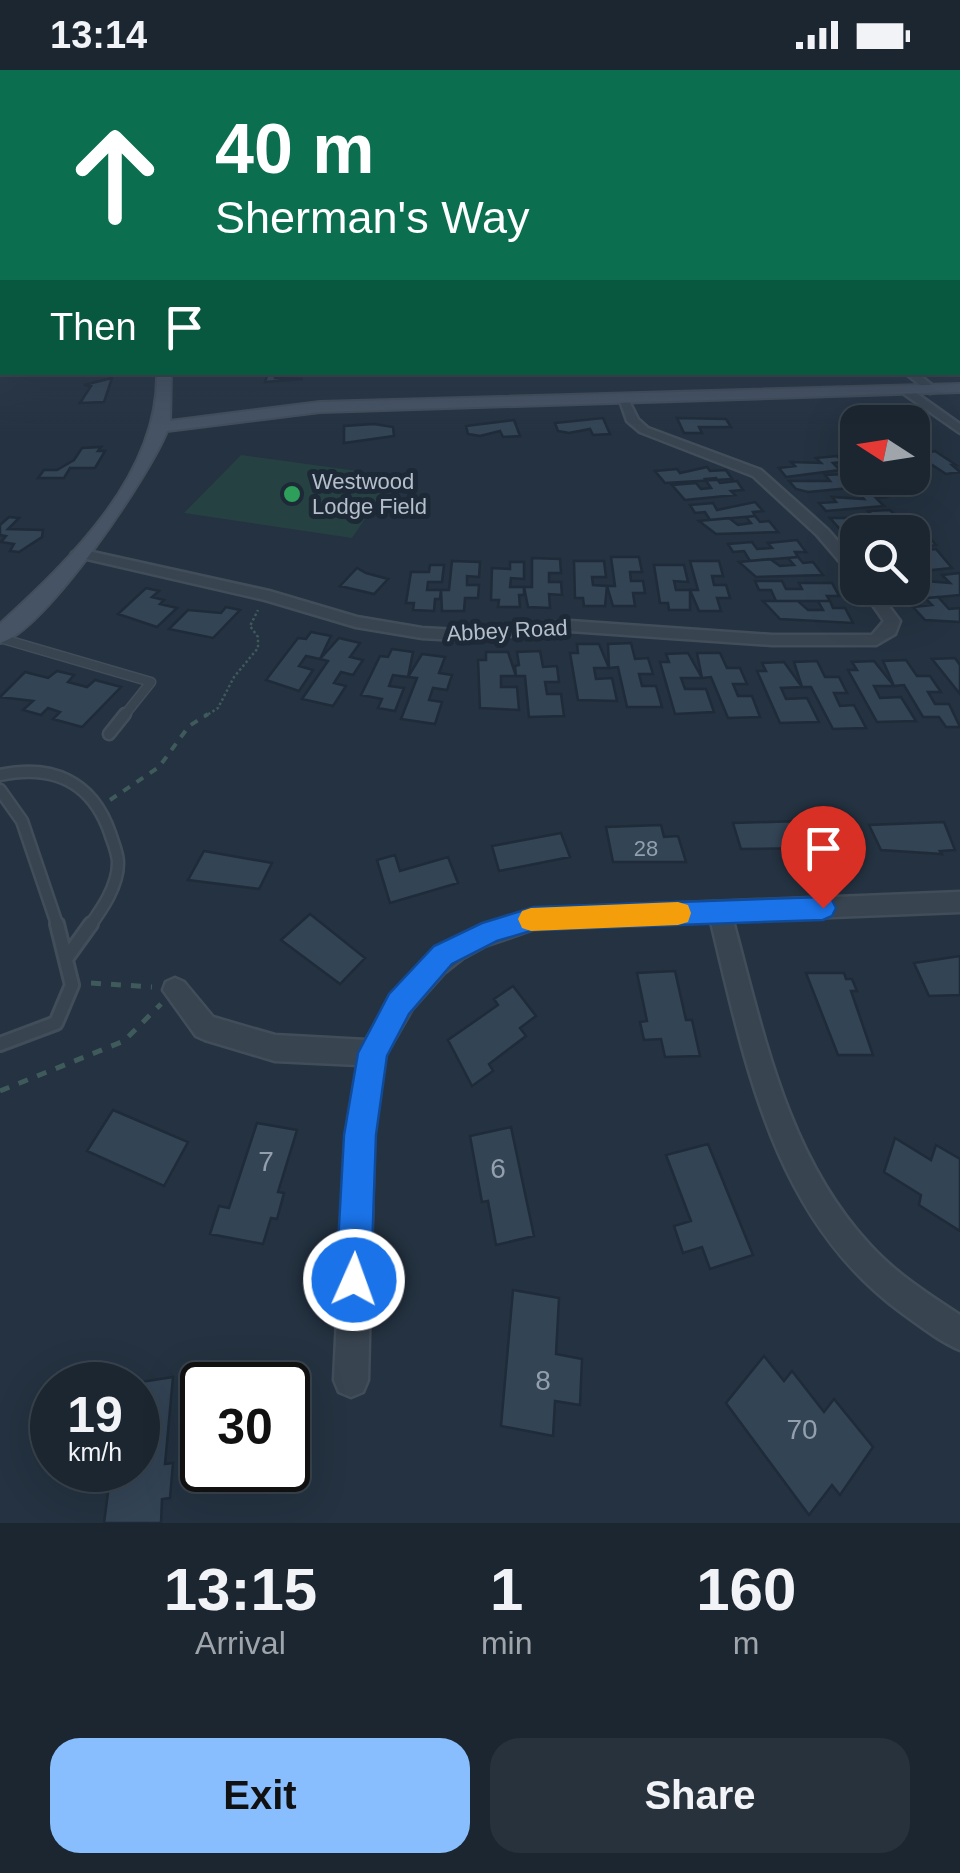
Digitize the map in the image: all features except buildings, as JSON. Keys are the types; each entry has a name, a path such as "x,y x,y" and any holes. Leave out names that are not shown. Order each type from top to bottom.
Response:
{"street":[{"path":"0,637 79,553 144,461 162,420 164,375"},
{"path":"913,375 934,391"},
{"path":"162,420 622,397 960,388"},
{"path":"908,392 960,429"},
{"path":"622,397 633,421 644,430 757,473 840,553"},
{"name":"Abbey Road","path":"79,553 269,596 356,622 422,633 458,635 570,626 838,642 876,640 890,630 892,622 880,605"},
{"path":"351,1380 360,1135 373,1053 399,1004 443,955 491,931 534,919 960,902"},
{"path":"720,912 770,1104 807,1188 858,1255 960,1334"},
{"path":"175,990 205,1028 276,1048 373,1053"}],"lane":[{"path":"0,637 151,682 109,734"},
{"path":"0,775 22,769 61,774 87,787 102,806 119,865 108,898 68,956"},
{"path":"0,790 22,822 68,956 72,985 56,1024 0,1044"}],"path":[{"path":"102,806 159,767 189,726 218,708 234,677 258,648 250,622 269,596"},
{"path":"72,985 103,982 175,990"},
{"path":"0,1091 124,1041 175,990"}],"green space":[{"name":"Westwood Lodge Field","path":"241,455 394,476 352,538 184,513"}],"slow traffic":[{"path":"531,919 678,913"}],"place":[{"name":"Westwood Lodge Field","path":"292,494"}],"route":[{"path":"354,1280 360,1135 373,1053 399,1004 443,955 491,931 534,919 823,908"}]}
